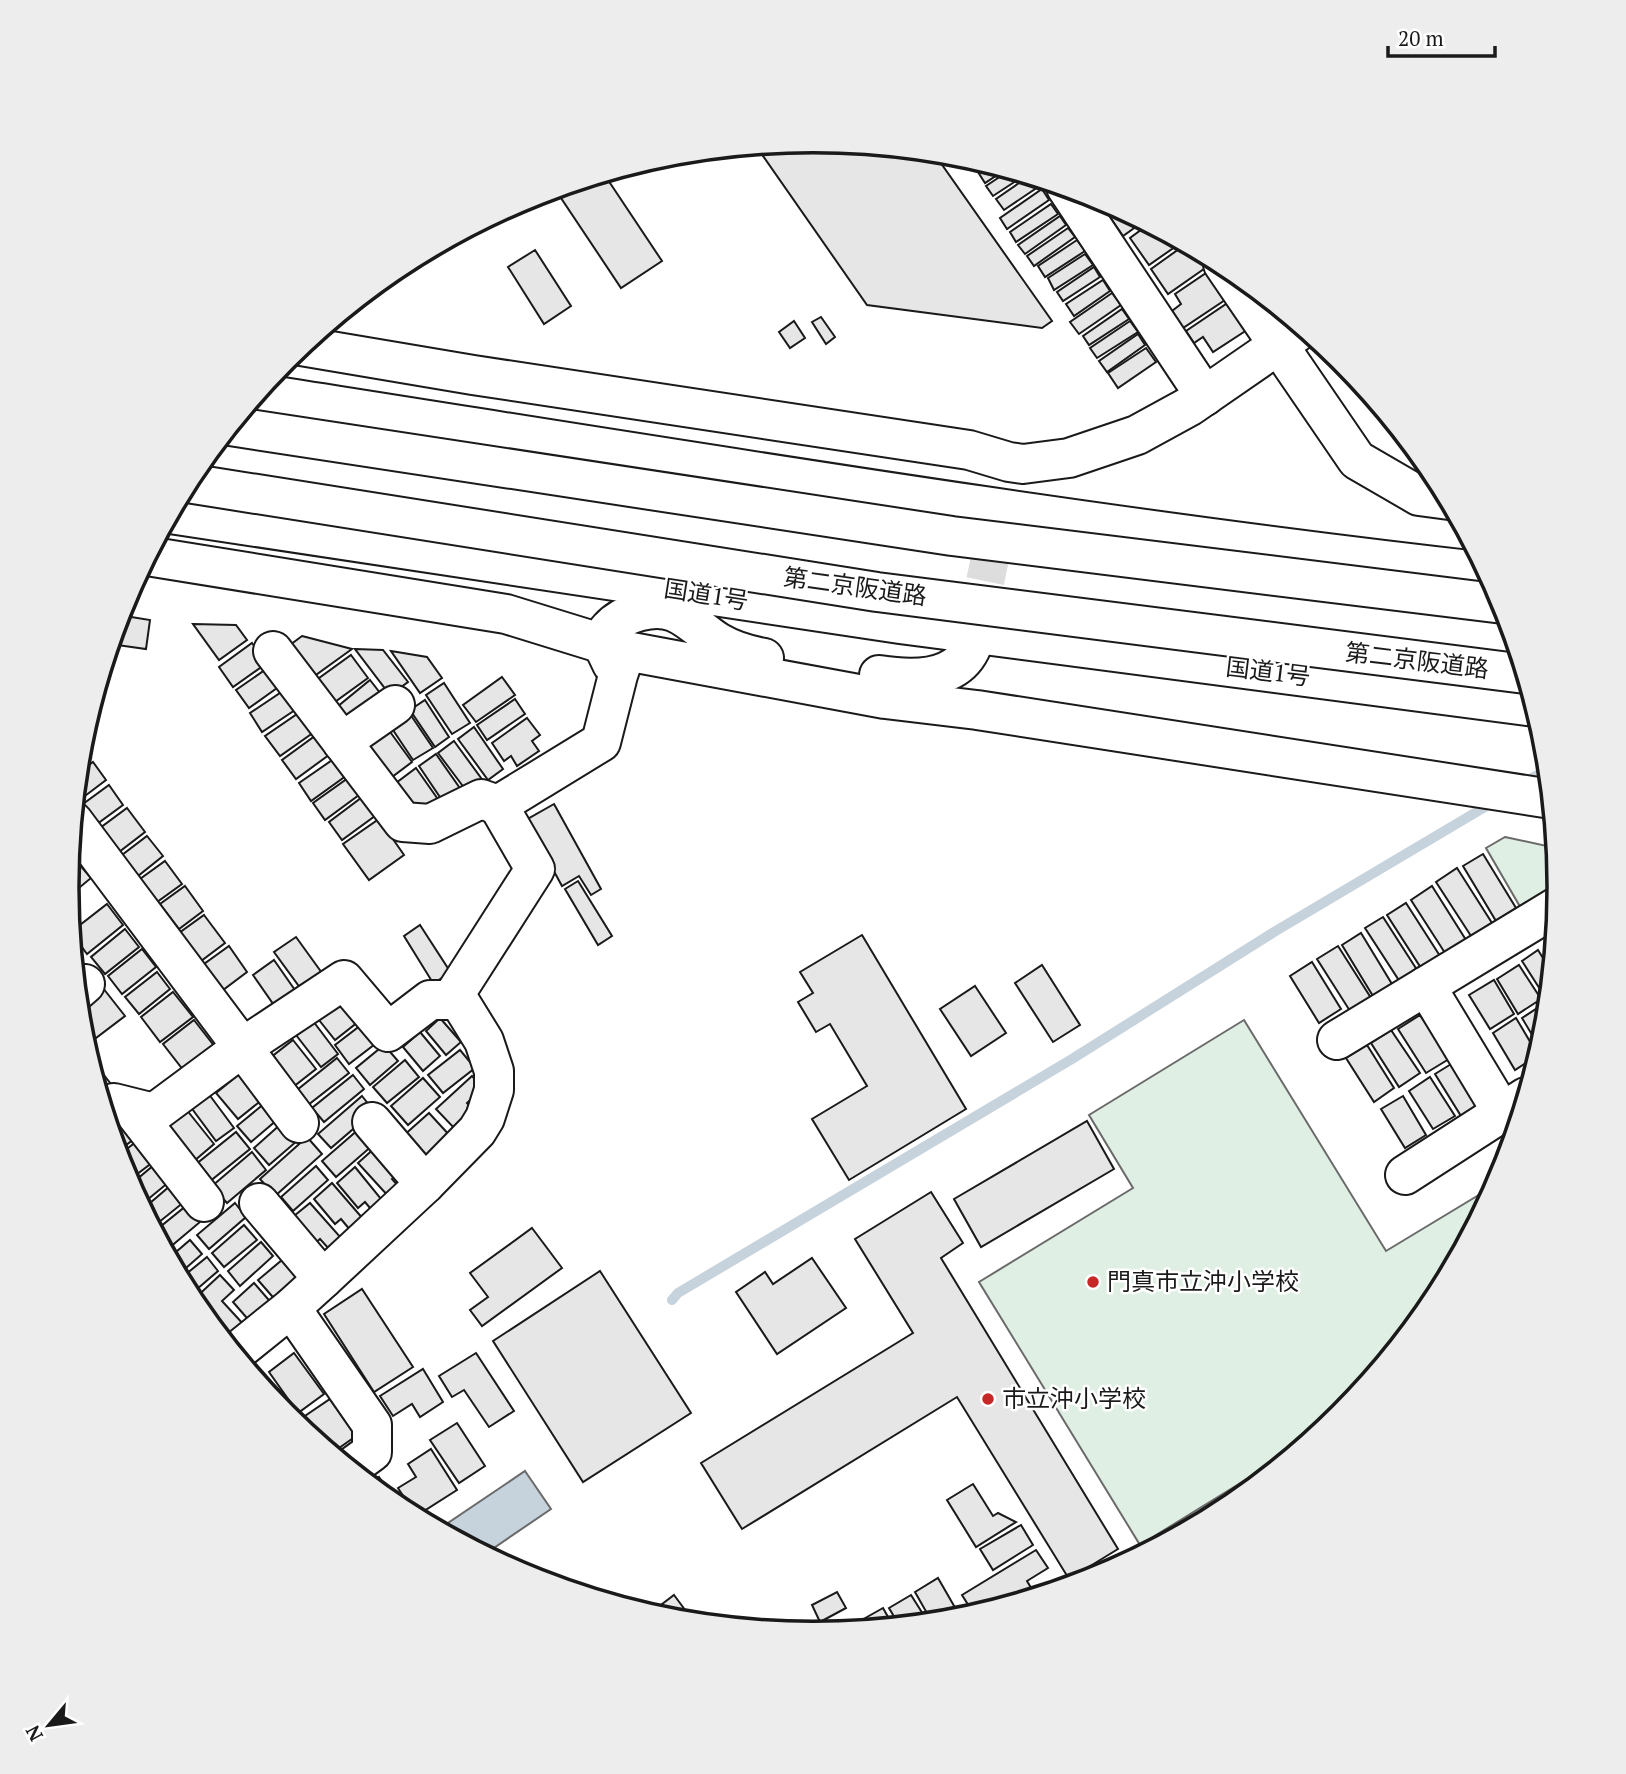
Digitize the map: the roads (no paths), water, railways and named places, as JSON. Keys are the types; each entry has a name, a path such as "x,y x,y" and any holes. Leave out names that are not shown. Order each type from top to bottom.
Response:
{"main road":[{"path":"1081,204 1205,396"},
{"path":"1261,305 1291,337 1357,460 1419,496 1436,498"},
{"path":"315,348 969,450 1013,477 1137,435 1205,396 1291,337"},
{"path":"269,395 980,506 1476,571"},
{"path":"240,428 952,536 1489,602"},
{"name":"第二京阪道路","path":"198,485 877,592 1515,673"},
{"name":"国道1号","path":"180,515 887,622 1524,706"},
{"path":"156,558 506,614 615,656 1542,798"},
{"path":"498,806 601,742 615,656 606,631 618,620 653,609 671,611 691,621 717,642 746,655 897,678 926,678 942,673 958,665 980,647 977,710"},
{"path":"118,1109 154,1113 243,1047 344,980 388,1032 430,1000 448,1000 455,994 535,869 498,806 481,799 430,824 403,822 273,651"},
{"path":"342,742 395,705"},
{"path":"81,831 299,1123"},
{"path":"1337,1040 1546,913"},
{"path":"1426,986 1514,1105"},
{"path":"241,1347 291,1308 425,1184 477,1131 485,1118 494,1090 494,1071 484,1041 455,994"},
{"path":"1405,1175 1513,1105"},
{"path":"118,1109 204,1202"},
{"path":"372,1122 425,1184"},
{"path":"259,1203 323,1279"},
{"path":"291,1308 372,1425 372,1452 357,1463"}],"waterway":[{"path":"1523,783 1538,774"},
{"path":"672,1300 678,1293 1072,1059 1274,932 1495,801"}],"tunnel":[{"path":"974,637 1000,508"}],"place":[{"name":"門真市立沖小学校","path":"1093,1282"},
{"name":"市立沖小学校","path":"988,1399"}]}
